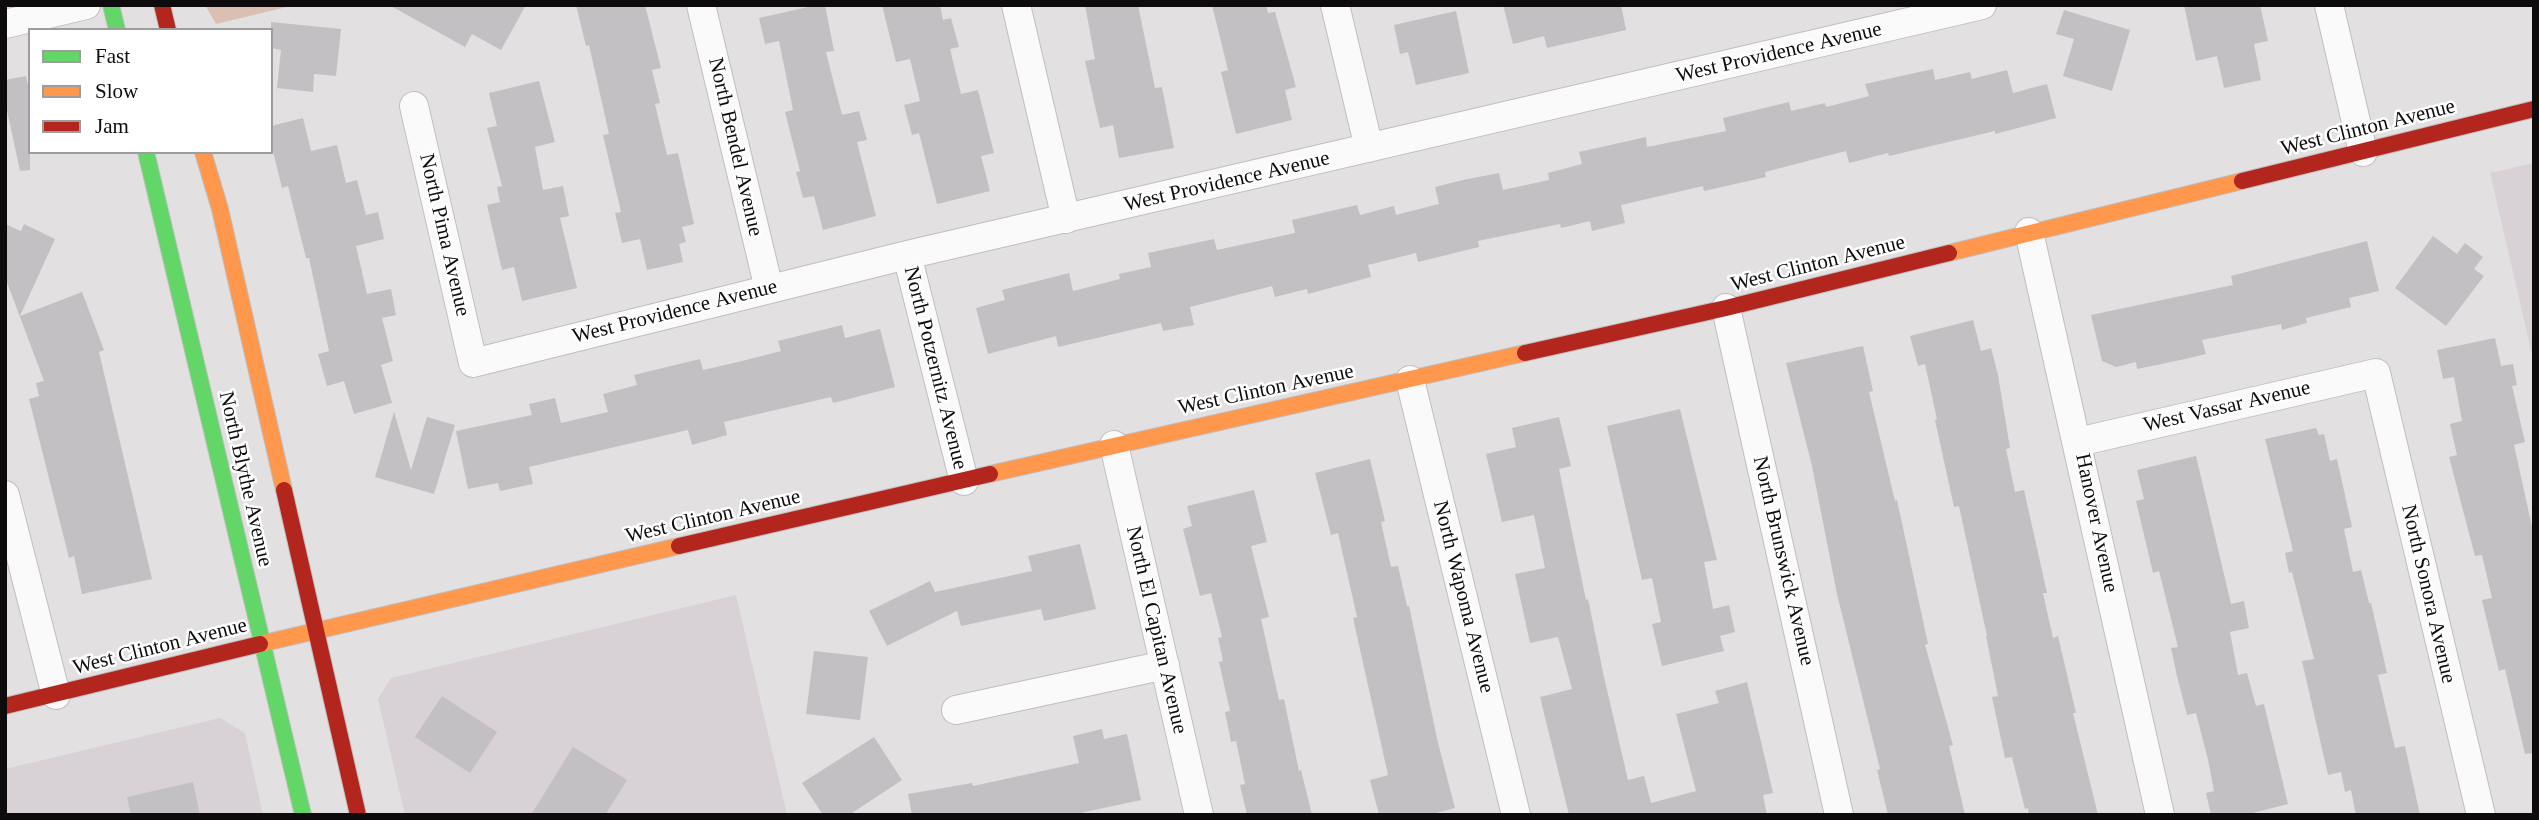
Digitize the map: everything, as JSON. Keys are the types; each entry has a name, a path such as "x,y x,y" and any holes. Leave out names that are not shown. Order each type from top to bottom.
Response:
{"main road":[{"path":"111,5 117,28"},
{"path":"162,5 168,28"},
{"name":"West Clinton Avenue","path":"5,706 262,642 1114,444 1727,308 2534,109"},
{"name":"North Blythe Avenue","path":"146,154 303,815"},
{"name":"North Blythe Avenue","path":"204,154 220,209 358,815"}],"street":[{"path":"5,24 86,5"},
{"name":"North Bendel Avenue","path":"701,5 769,289"},
{"path":"1016,5 1066,219"},
{"path":"1335,5 1369,148"},
{"name":"West Providence Avenue","path":"473,363 907,255 1982,5"},
{"path":"2329,5 2363,152"},
{"name":"North Pima Avenue","path":"414,106 473,363"},
{"name":"Hanover Avenue","path":"2029,232 2160,815"},
{"name":"North Potzernitz Avenue","path":"907,255 964,481"},
{"name":"North Brunswick Avenue","path":"1727,308 1839,815"},
{"name":"West Vassar Avenue","path":"2078,442 2376,373"},
{"name":"North Sonora Avenue","path":"2376,373 2481,815"},
{"name":"North Wapoma Avenue","path":"1410,380 1516,815"},
{"name":"North El Capitan Avenue","path":"1114,444 1199,815"},
{"path":"5,495 56,695"},
{"path":"956,710 1165,665"}],"shaded area":[{"path":"205,5 295,5 216,24"},
{"path":"2534,163 2534,363 2490,173"},
{"path":"736,595 787,815 405,815 378,699 391,678"},
{"path":"220,718 245,733 263,815 5,815 5,769"}],"building":[{"path":"389,5 526,5 501,50 472,34 465,47"},
{"path":"576,5 645,5 661,68 652,70 660,103 655,104 667,155 678,153 694,224 682,227 686,242 679,244 683,262 647,270 640,239 622,243 615,213 621,212 603,135 609,134 589,45 586,46"},
{"path":"825,5 834,51 826,52 842,115 859,111 867,140 857,142 876,216 823,230 814,196 803,198 796,172 800,171 785,112 793,110 779,41 765,44 759,18"},
{"path":"882,5 940,5 943,20 951,18 959,47 950,49 961,94 978,90 994,153 981,156 990,191 937,204 919,133 912,135 904,105 920,101 910,59 896,62"},
{"path":"1085,5 1138,5 1155,88 1162,87 1174,148 1119,158 1113,125 1100,128 1085,61 1095,59"},
{"path":"1212,5 1266,5 1268,13 1275,12 1296,87 1285,90 1292,120 1236,134 1221,72 1228,70"},
{"path":"1503,5 1621,5 1626,30 1547,48 1544,36 1513,44"},
{"path":"2184,5 2260,5 2268,41 2254,44 2261,80 2224,88 2217,56 2196,61"},
{"path":"2064,10 2130,30 2112,91 2063,76 2074,39 2056,34"},
{"path":"1456,11 1469,73 1416,85 1408,52 1400,54 1394,25"},
{"path":"271,22 341,29 336,76 314,74 313,92 277,88 281,50 273,48"},
{"path":"1933,69 1935,80 1970,72 1972,79 2007,70 2013,93 2047,84 2056,118 1995,134 1995,131 1849,163 1846,151 1765,172 1766,177 1704,191 1703,186 1621,205 1625,223 1592,231 1590,221 1561,228 1560,224 1478,241 1479,247 1418,262 1416,253 1368,265 1371,277 1308,294 1307,289 1275,297 1272,286 1190,307 1194,325 1163,331 1161,323 1058,347 1056,336 988,354 976,308 1005,300 1002,290 1069,273 1073,291 1120,279 1119,274 1151,267 1148,253 1214,239 1217,250 1295,233 1292,220 1357,205 1360,215 1394,206 1396,215 1439,204 1435,187 1463,180 1499,173 1503,190 1549,180 1548,173 1582,164 1579,152 1646,137 1647,147 1726,131 1723,118 1789,102 1791,111 1825,103 1826,107 1869,96 1865,84"},
{"path":"26,76 30,170 20,171 5,101 5,80"},
{"path":"539,81 555,142 535,147 543,190 563,186 569,216 560,218 577,288 522,301 514,267 502,270 487,205 500,202 497,187 502,186 487,128 497,126 489,93"},
{"path":"303,118 311,151 337,145 346,183 357,180 366,215 378,212 384,239 356,246 367,294 391,289 396,315 382,318 393,361 381,365 392,403 354,414 344,381 327,386 318,354 329,351 309,258 306,258 288,186 282,188 273,151 273,126"},
{"path":"5,224 21,231 24,224 55,239 20,316 82,292 104,350 99,352 152,579 82,594 74,556 69,558 29,399 39,396 36,383 44,381 5,277"},
{"path":"2433,236 2457,254 2465,243 2483,257 2474,269 2484,276 2446,326 2395,288"},
{"path":"2367,241 2379,291 2349,298 2351,307 2306,318 2307,323 2282,330 2281,324 2202,340 2206,354 2176,361 2137,369 2136,362 2116,367 2102,361 2091,315 2233,285 2231,276"},
{"path":"1973,320 1981,351 1991,348 1998,375 2010,448 2006,449 2015,492 2024,490 2047,593 2043,593 2053,638 2058,636 2076,713 2073,713 2098,815 2029,815 2028,808 2025,809 2012,757 2005,758 1992,697 1998,696 1959,506 1954,507 1925,364 1918,366 1910,336"},
{"path":"842,325 845,338 880,329 895,387 833,403 831,397 724,422 727,435 692,445 688,430 529,467 533,484 500,491 498,483 468,489 456,431 532,415 529,404 555,398 561,423 608,412 603,394 637,385 634,375 700,359 703,370 738,362 781,351 778,341"},
{"path":"2495,338 2501,366 2513,364 2517,385 2512,386 2525,442 2514,445 2534,536 2534,753 2525,754 2505,669 2499,671 2482,600 2492,598 2482,555 2475,556 2449,457 2457,455 2450,424 2462,421 2454,377 2443,379 2437,350"},
{"path":"1863,346 1873,391 1869,392 1895,501 1897,500 1928,644 1925,645 1953,745 1949,746 1965,815 1888,815 1877,770 1880,769 1837,594 1812,466 1786,363"},
{"path":"1680,409 1717,560 1704,562 1713,609 1729,605 1735,632 1720,636 1724,651 1662,666 1652,624 1661,622 1652,578 1642,580 1607,426"},
{"path":"394,412 411,470 427,417 455,425 434,494 375,477"},
{"path":"1559,417 1571,466 1559,469 1628,780 1644,776 1651,803 1696,791 1676,714 1719,703 1715,691 1747,682 1773,793 1763,795 1767,815 1569,815 1540,697 1572,689 1558,637 1530,643 1515,574 1545,568 1534,515 1502,522 1486,454 1516,447 1512,428"},
{"path":"2316,428 2319,435 2324,434 2330,461 2337,459 2352,527 2344,529 2353,572 2361,570 2371,603 2387,673 2378,675 2395,748 2405,746 2420,815 2356,815 2351,790 2345,792 2341,772 2328,775 2302,661 2314,659 2292,572 2289,573 2285,553 2293,551 2265,439"},
{"path":"2196,456 2231,604 2244,601 2249,628 2230,632 2238,675 2247,673 2256,706 2264,704 2288,804 2245,815 2211,815 2206,793 2214,791 2208,760 2196,713 2187,715 2171,648 2178,647 2159,571 2153,573 2136,501 2144,499 2137,470"},
{"path":"1370,459 1385,521 1381,522 1391,567 1398,566 1409,606 1438,743 1455,808 1428,815 1379,815 1370,780 1388,775 1353,618 1357,617 1338,533 1331,535 1315,473"},
{"path":"1254,490 1267,542 1251,546 1269,617 1261,619 1279,700 1284,699 1299,771 1301,770 1312,815 1247,815 1240,785 1245,784 1236,741 1231,742 1225,712 1230,711 1219,662 1223,661 1218,638 1222,637 1211,593 1200,596 1183,529 1192,526 1187,506"},
{"path":"1080,544 1096,609 1044,621 1041,609 961,626 957,611 887,646 869,611 930,581 935,592 1032,571 1028,556"},
{"path":"814,651 868,657 860,720 806,714"},
{"path":"442,696 497,732 470,773 415,737"},
{"path":"1102,729 1104,739 1127,734 1141,800 1071,815 912,815 908,794 972,783 973,786 1079,763 1073,736"},
{"path":"874,737 902,780 849,815 823,815 802,783"},
{"path":"573,747 627,780 605,815 531,815"},
{"path":"193,782 200,815 131,815 127,797"}],"traffic: fast":[{"path":"111,5 117,28"},
{"path":"146,154 303,815"}],"traffic: slow":[{"path":"204,154 220,209 284,490"},
{"path":"1949,253 2242,181"},
{"path":"990,474 1525,353"},
{"path":"260,644 679,546"}],"traffic: jam":[{"path":"162,5 168,28"},
{"path":"2242,181 2534,109"},
{"path":"1525,353 1726,308 1949,253"},
{"path":"679,546 990,474"},
{"path":"284,490 358,815"},
{"path":"5,706 260,644"}]}
